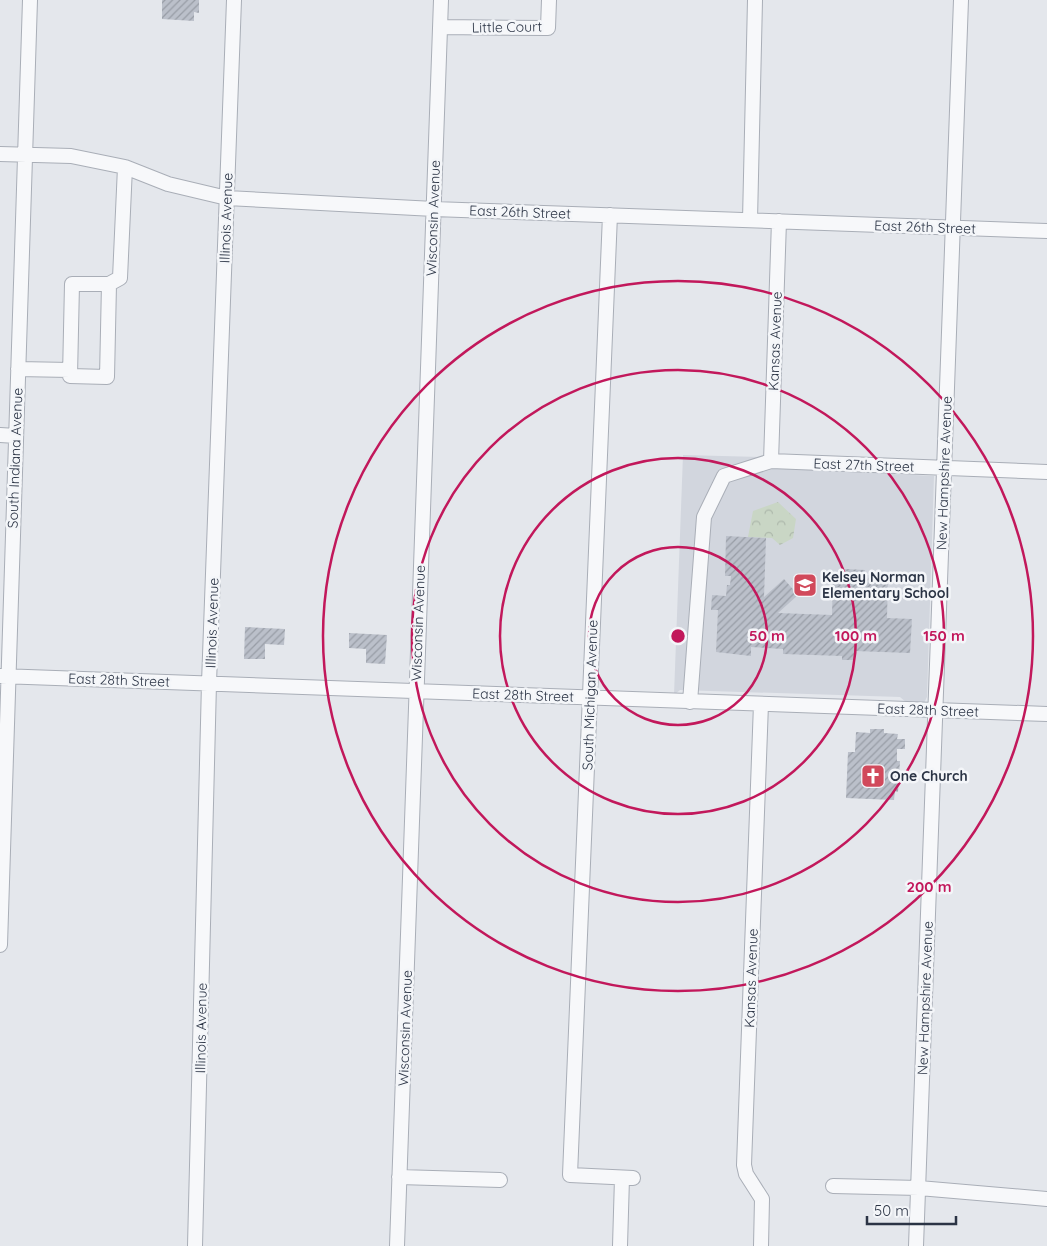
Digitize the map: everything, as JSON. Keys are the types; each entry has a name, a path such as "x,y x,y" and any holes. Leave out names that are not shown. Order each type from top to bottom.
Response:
{"street":[{"name":"South Indiana Avenue","path":"0,945 4,676 16,436 30,0"},
{"name":"Illinois Avenue","path":"195,1246 210,683 234,0"},
{"name":"Wisconsin Avenue","path":"397,1246 441,0"},
{"name":"Little Court","path":"440,27 548,28 549,0"},
{"path":"750,220 755,0"},
{"name":"New Hampshire Avenue","path":"916,1246 961,0"},
{"name":"East 26th Street","path":"0,154 71,156 125,167 168,184 227,198 434,209 1047,231"},
{"path":"109,284 107,377 70,376 72,284 109,284 120,278 125,167"},
{"name":"South Michigan Avenue","path":"610,215 570,1175 627,1178 620,1246"},
{"name":"Kansas Avenue","path":"771,461 779,221"},
{"path":"18,370 70,370"},
{"path":"0,435 16,436"},
{"path":"690,702 704,517 724,476 771,461"},
{"name":"East 27th Street","path":"771,461 1047,472"},
{"name":"East 28th Street","path":"4,676 1047,714"},
{"name":"Kansas Avenue","path":"760,1246 762,1199 746,1174 744,1164 761,704"},
{"path":"400,1177 500,1180"},
{"path":"833,1186 919,1188 1047,1199"}],"shaded area":[{"name":"Kelsey Norman Elementary School","path":"683,455 761,457 772,468 934,476 927,697 924,703 907,703 900,697 680,690 674,695"}],"green space":[{"path":"778,502 796,519 793,538 780,545 772,538 748,537 753,511"}],"building":[{"path":"162,0 199,0 199,13 194,12 194,21 162,19"},
{"path":"726,536 766,538 764,597 784,579 798,595 778,613 832,615 833,573 845,573 845,569 865,570 865,575 888,576 887,618 912,619 910,653 855,651 854,660 842,660 842,656 783,654 783,649 751,647 751,656 716,652 718,610 711,610 712,595 726,596 727,585 730,585 731,576 725,576"},
{"path":"245,627 285,629 284,645 265,644 265,659 244,659"},
{"path":"349,633 387,635 385,664 366,663 366,649 349,648"},
{"name":"One Church","path":"870,729 884,729 884,733 898,734 897,739 905,739 905,749 897,749 897,761 900,761 898,792 895,791 894,800 846,798 848,752 855,752 856,732 870,733"}],"place":[{"name":"Kelsey Norman Elementary School","path":"805,585"},
{"name":"One Church","path":"873,776"}]}
